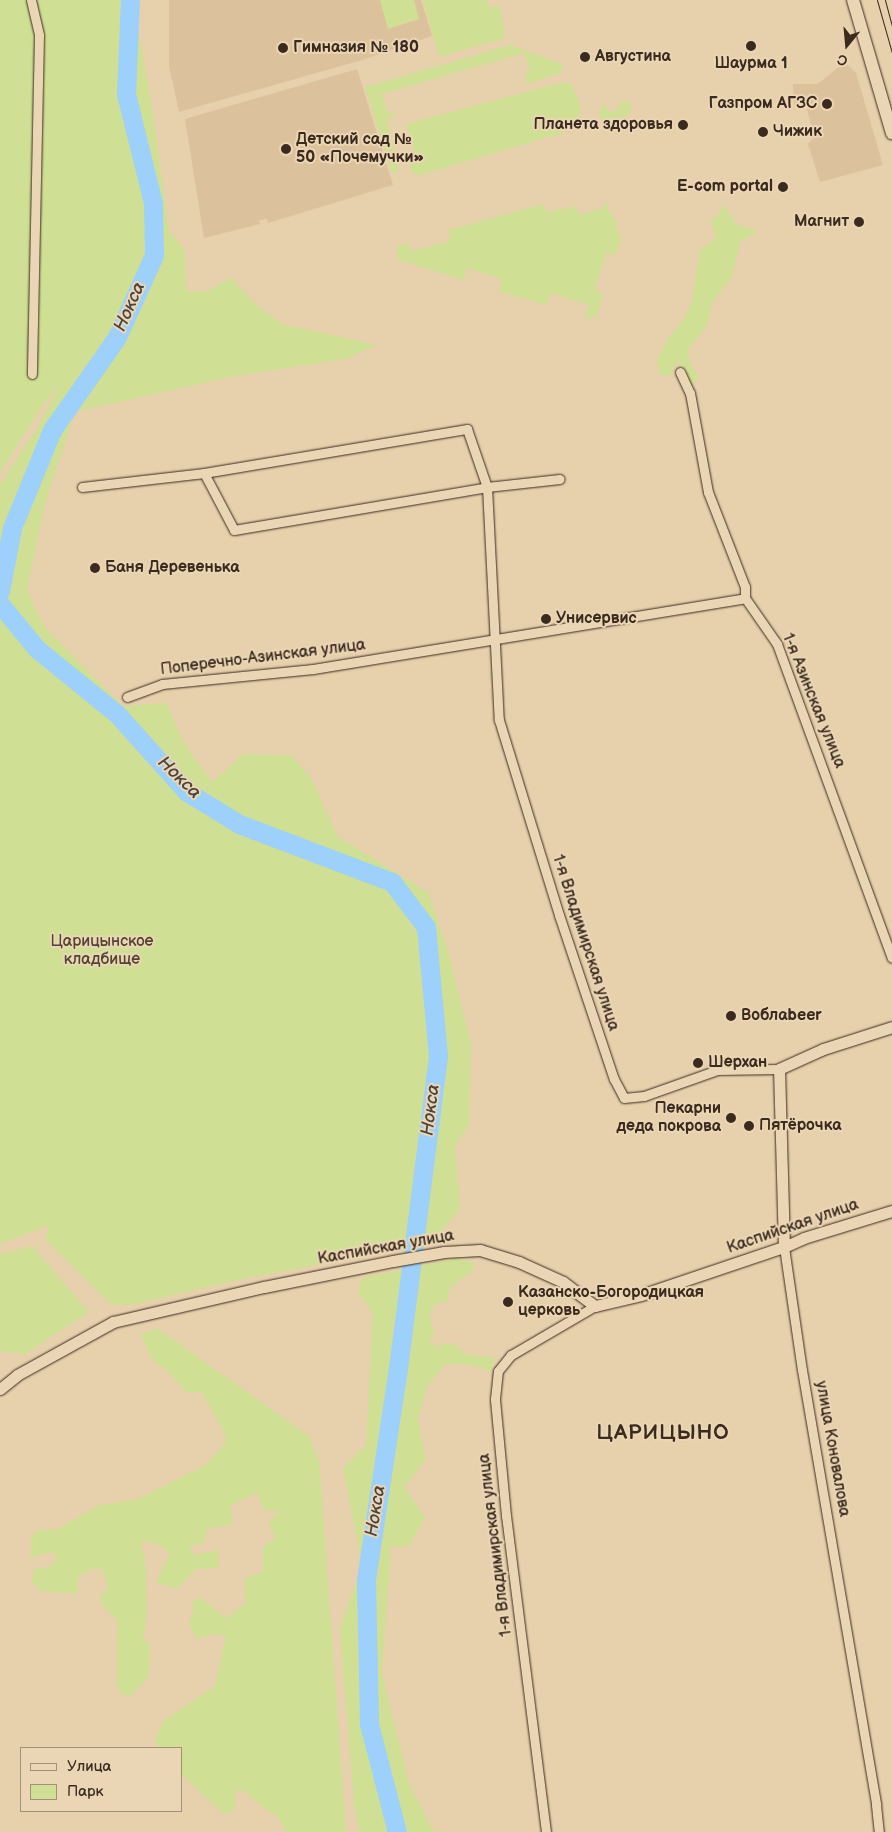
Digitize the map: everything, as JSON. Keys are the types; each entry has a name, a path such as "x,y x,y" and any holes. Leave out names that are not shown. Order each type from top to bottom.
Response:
{"main road":[{"path":"853,0 892,133"}],"street":[{"path":"31,0 40,44 32,374"},
{"name":"1-я Азинская улица","path":"680,372 690,393 708,492 745,587 745,598 777,644 892,958"},
{"path":"82,486 204,473 467,429 487,487 494,638"},
{"path":"204,473 234,530 487,487 560,478"},
{"name":"Поперечно-Азинская улица","path":"127,698 162,684 314,669 745,598"},
{"name":"1-я Владимирская улица","path":"494,638 499,720 559,915 614,1079 624,1098 644,1096 716,1070 779,1068"},
{"path":"779,1068 823,1049 892,1027"},
{"name":"улица Коновалова","path":"779,1068 784,1247 802,1370 875,1795 879,1832"},
{"name":"Каспийская улица","path":"0,1389 17,1375 113,1322 264,1287 393,1261 444,1252 480,1250 519,1262 563,1282 595,1306 640,1295 784,1247 799,1239 892,1211"},
{"name":"1-я Владимирская улица","path":"546,1832 506,1516 495,1399 498,1371 511,1355 595,1306"}],"shaded area":[{"name":"Гимназия № 180","path":"169,0 421,0 432,36 362,60 179,112 169,66"},
{"path":"845,62 856,73 883,165 820,182 808,144 814,137 806,105 794,106 793,84 818,84"},
{"name":"Детский сад № 50 «Почемучки»","path":"357,69 393,185 268,223 267,219 259,220 260,224 204,238 185,119"}],"green space":[{"name":"Царицынское кладбище","path":"0,0 140,0 137,21 153,114 169,231 185,250 186,291 207,291 231,278 256,305 282,324 377,345 345,359 230,377 75,412 44,507 27,590 46,629 123,706 167,703 183,742 212,782 243,754 291,755 311,778 338,837 428,892 449,954 471,1045 469,1126 455,1145 460,1210 429,1243 228,1282 130,1305 111,1304 45,1239 49,1225 0,1244 0,484 38,427 61,382 37,414 0,473"},
{"path":"380,0 414,0 419,19 388,29"},
{"path":"423,0 487,0 490,7 499,5 505,32 502,39 439,57"},
{"path":"510,45 560,63 564,68 558,74 527,84 525,73 530,71 524,53 382,94 387,112 392,111 394,118 387,119 399,169 392,174 365,87"},
{"path":"564,82 570,83 579,101 581,112 566,132 420,175 414,174 410,168 411,162 418,161 406,124"},
{"path":"626,100 630,104 631,112 627,116 601,120 599,112 605,103 608,112 620,109 618,102"},
{"path":"606,203 610,214 613,214 621,240 617,253 613,255 606,253 595,289 603,295 597,316 588,319 585,316 589,305 551,293 546,305 499,291 502,279 467,268 463,280 399,260 396,247 408,243 411,251 450,241 448,230 544,204 546,212 576,206 579,215 603,208 602,204"},
{"path":"723,204 736,224 759,231 741,241 732,276 711,305 708,323 688,350 689,361 699,379 691,384 684,376 678,360 670,377 660,375 657,360 667,340 684,319 692,303 700,249 716,239 711,221 719,214"},
{"path":"32,1246 89,1312 25,1354 0,1352 0,1254"},
{"path":"457,1258 475,1263 472,1272 449,1288 447,1302 436,1303 430,1314 434,1333 429,1341 436,1346 451,1343 466,1355 495,1357 491,1371 472,1365 445,1364 427,1387 418,1418 426,1460 404,1487 425,1517 409,1546 391,1547 382,1674 409,1783 434,1832 360,1832 354,1803 340,1628 362,1565 343,1468 366,1445 373,1313 358,1293 362,1278"},
{"path":"157,1328 309,1436 319,1460 346,1832 286,1832 278,1817 244,1791 235,1790 234,1810 224,1814 182,1775 182,1747 159,1747 155,1740 163,1721 215,1686 226,1636 213,1634 196,1639 189,1622 193,1612 193,1600 201,1598 226,1618 246,1603 245,1578 263,1572 263,1546 276,1538 268,1523 280,1512 264,1510 257,1492 231,1505 232,1524 207,1529 203,1544 190,1545 194,1555 219,1550 218,1568 196,1569 177,1589 156,1582 170,1552 155,1543 141,1541 146,1569 147,1615 143,1639 150,1645 149,1676 131,1696 121,1694 117,1687 118,1621 101,1604 101,1596 108,1588 103,1570 96,1568 78,1576 77,1594 41,1591 31,1581 35,1567 47,1569 58,1558 51,1552 31,1558 31,1539 36,1531 57,1529 99,1505 136,1500 204,1466 225,1444 225,1433 201,1392 186,1392 165,1369 152,1360 141,1335"}],"waterway":[{"name":"Нокса","path":"0,591 12,528 52,430 117,337 154,255 153,203 126,94 130,0"},
{"name":"Нокса","path":"0,604 37,649 117,714 187,792 239,824 392,882 426,927 438,1056 398,1368 366,1580 369,1724 397,1832"}],"tram line":[{"path":"877,0 892,53"},
{"path":"885,0 892,26"}],"place":[{"name":"Шаурма 1","path":"751,46"},
{"name":"Гимназия № 180","path":"283,48"},
{"name":"Августина","path":"585,57"},
{"name":"Газпром АГЗС","path":"827,104"},
{"name":"Планета здоровья","path":"683,125"},
{"name":"Чижик","path":"763,132"},
{"name":"Детский сад № 50 «Почемучки»","path":"286,149"},
{"name":"E-com portal","path":"783,187"},
{"name":"Магнит","path":"859,222"},
{"name":"Баня Деревенька","path":"95,568"},
{"name":"Унисервис","path":"546,619"},
{"name":"Воблаbeer","path":"731,1016"},
{"name":"Шерхан","path":"698,1063"},
{"name":"Пекарни деда покрова","path":"731,1118"},
{"name":"Пятёрочка","path":"749,1126"},
{"name":"Казанско-Богородицкая церковь","path":"508,1302"}],"district":[{"name":"ЦАРИЦЫНО","path":"663,1433"}]}
